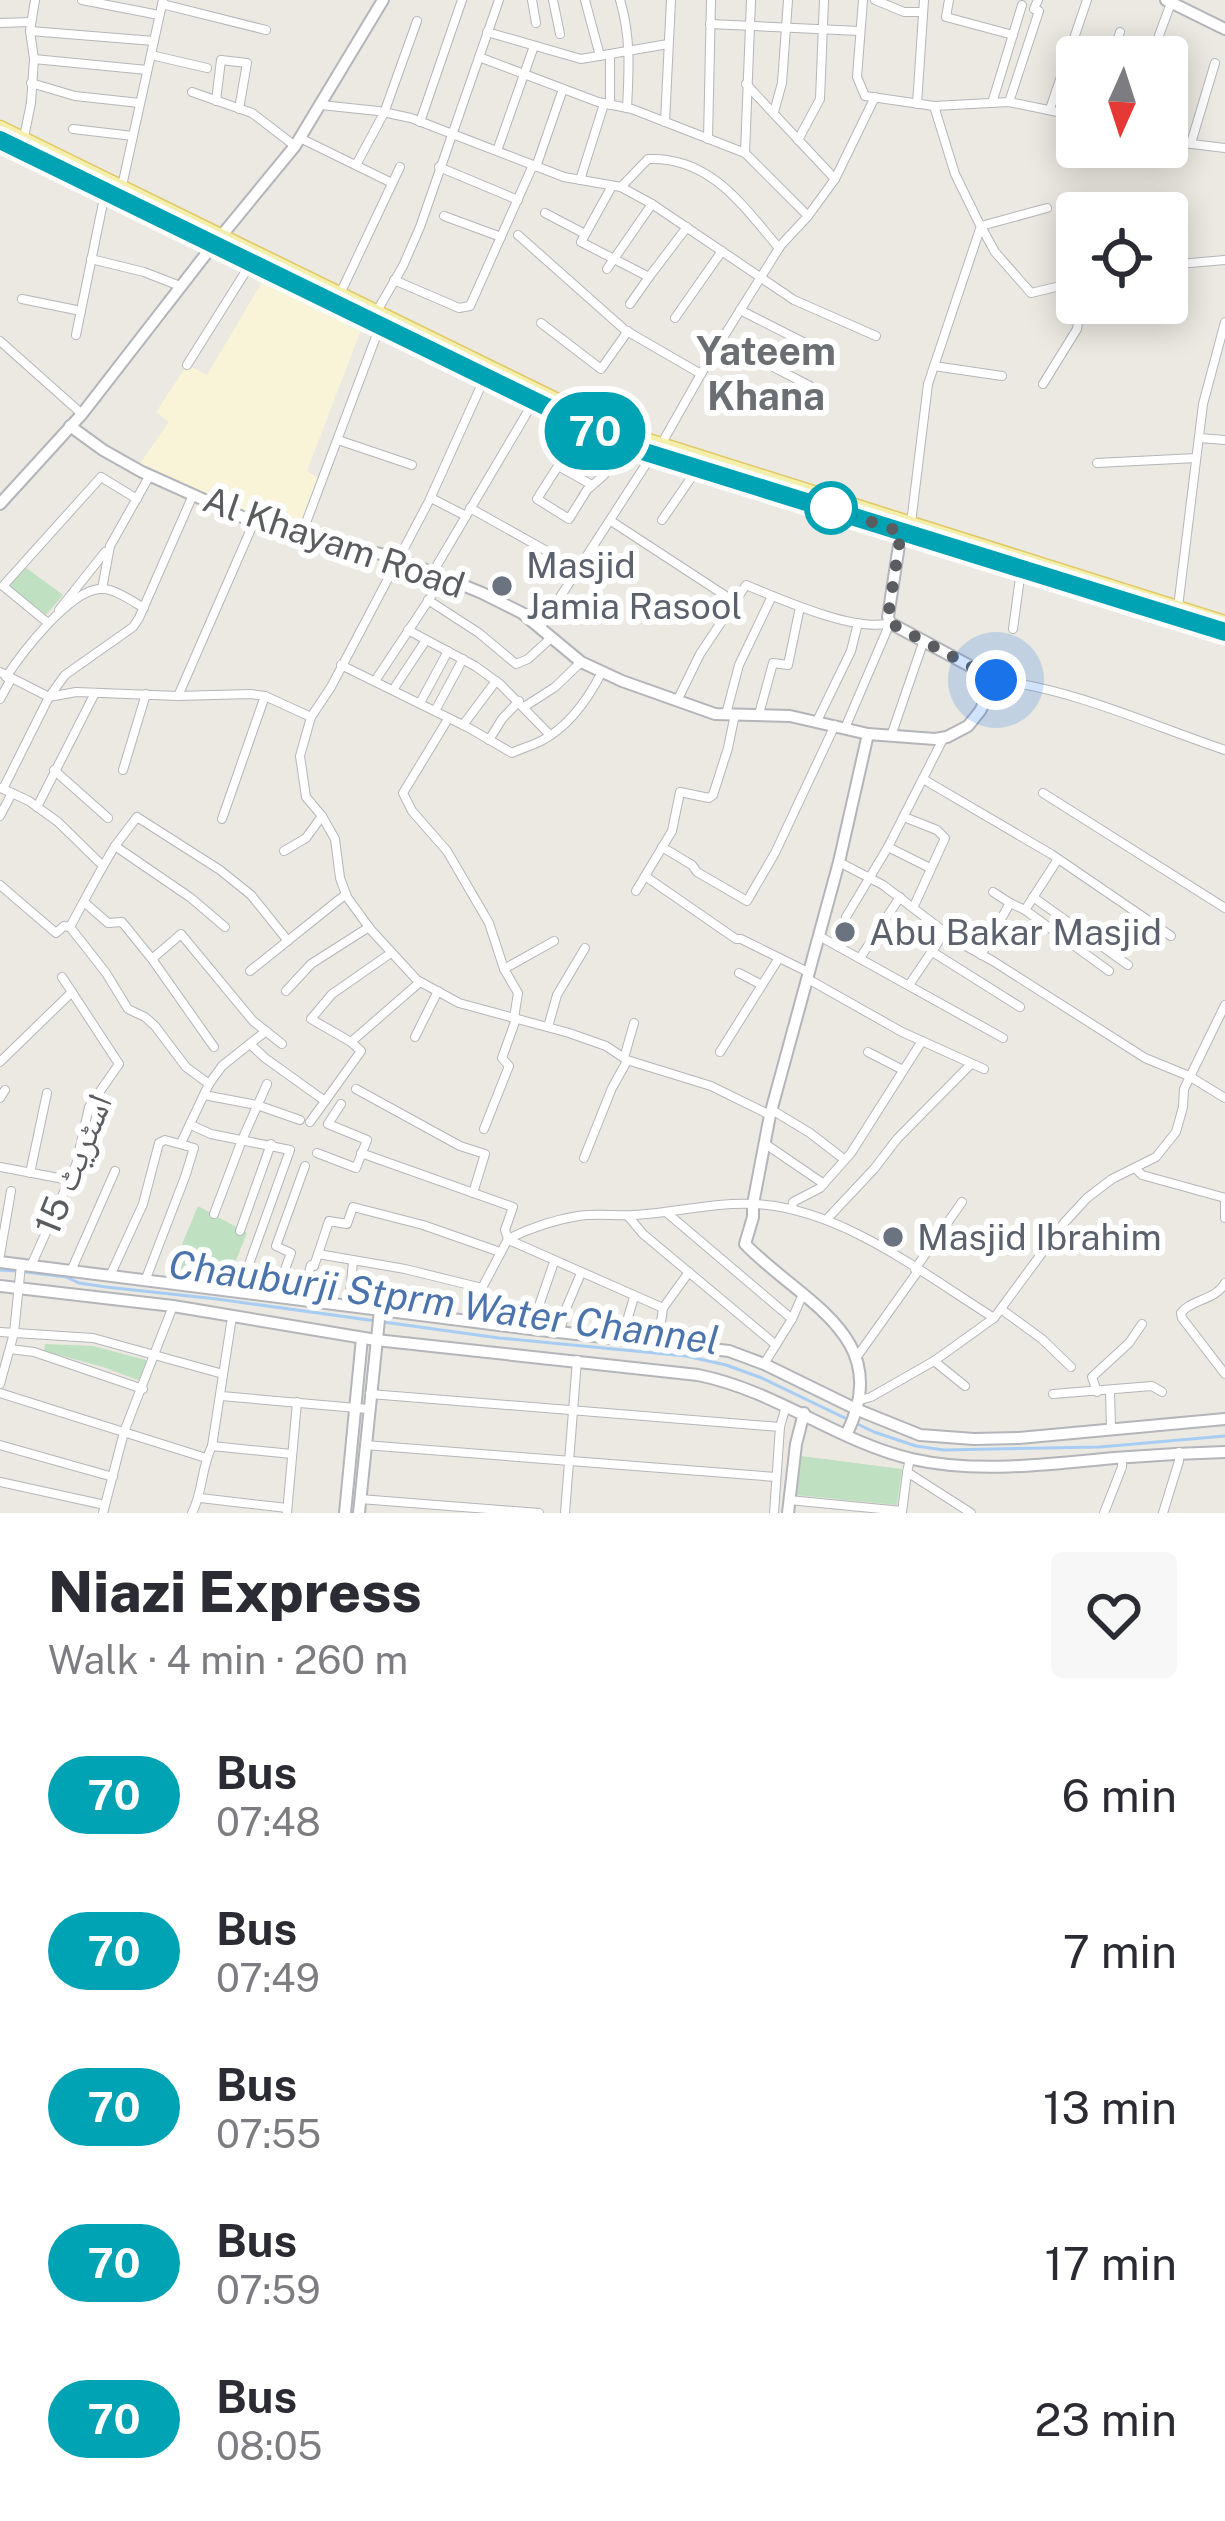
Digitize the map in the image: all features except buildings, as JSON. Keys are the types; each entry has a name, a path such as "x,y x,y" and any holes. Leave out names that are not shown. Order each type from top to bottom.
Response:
{"main road":[{"path":"0,128 122,186 250,263 377,310 698,468 1225,622"},
{"path":"0,140 338,298 380,326 620,443 657,449 1225,632"}],"street":[{"path":"24,139 31,103 35,0"},
{"path":"82,0 161,6 266,30"},
{"path":"0,504 82,414 180,286 268,182 321,105 383,0"},
{"path":"420,122 462,0"},
{"path":"377,310 420,227 499,0"},
{"path":"532,0 536,23"},
{"path":"553,0 560,34"},
{"path":"580,180 607,104 605,55 585,0"},
{"path":"620,0 628,25 627,108"},
{"path":"665,122 670,0"},
{"path":"708,139 711,0"},
{"path":"745,153 751,0"},
{"path":"774,113 782,83 788,0"},
{"path":"798,140 820,99 824,0"},
{"path":"917,104 924,0"},
{"path":"949,0 946,17 1012,35"},
{"path":"1009,102 1039,11 1034,9 1038,0"},
{"path":"1050,109 1088,0"},
{"path":"922,12 867,1 857,77 865,96 934,106 1009,102 1056,111"},
{"path":"1157,36 1168,1 1225,29"},
{"path":"992,103 1022,5"},
{"path":"122,186 161,6"},
{"path":"356,165 384,112 416,21"},
{"path":"0,22 154,41"},
{"path":"710,25 860,31"},
{"path":"487,32 581,59 668,44"},
{"path":"1119,36 1120,32"},
{"path":"497,152 534,46"},
{"path":"151,55 208,68"},
{"path":"479,56 745,153 808,216"},
{"path":"34,59 147,70"},
{"path":"216,100 220,60 247,64 239,109"},
{"path":"1191,143 1215,63"},
{"path":"31,83 75,96 140,103"},
{"path":"746,84 835,179"},
{"path":"394,280 459,308 470,306 534,166 563,89"},
{"path":"192,92 252,113 297,142 392,183"},
{"path":"540,628 657,449 779,248 835,179 875,97"},
{"path":"321,105 384,112 564,178 616,186 652,204 794,300 876,336"},
{"path":"934,106 955,174 995,252 1030,293 1056,287"},
{"path":"73,129 133,136"},
{"path":"1188,143 1225,148"},
{"path":"649,277 581,242 616,186 648,159 718,179 779,248"},
{"path":"338,298 400,167"},
{"path":"439,167 518,200"},
{"path":"76,335 105,191"},
{"path":"607,269 652,204"},
{"path":"981,226 1047,208"},
{"path":"545,213 585,234"},
{"path":"444,216 501,238"},
{"path":"662,847 747,901 840,727 890,623 928,384 981,226"},
{"path":"630,304 687,227"},
{"path":"518,235 628,332 701,374"},
{"path":"675,318 722,251"},
{"path":"92,259 180,286"},
{"path":"1188,263 1225,260"},
{"path":"187,365 250,263"},
{"path":"22,299 81,310"},
{"path":"740,310 817,349"},
{"path":"1178,607 1204,404 1225,322"},
{"path":"541,323 601,369 628,332"},
{"path":"1043,384 1078,324"},
{"path":"302,536 380,326"},
{"path":"721,340 810,386"},
{"path":"0,341 82,414"},
{"path":"934,365 1002,376"},
{"path":"484,377 430,498 311,717 300,756 306,797 334,839 346,895 420,982 438,992 711,1086 811,1133 845,1160"},
{"path":"375,682 428,600 468,512 534,401"},
{"name":"Al Khayam Road","path":"70,426 150,475 254,522 397,558 437,574 522,613 581,662 676,702 715,714 790,716 868,734 943,737"},
{"path":"1199,438 1225,440"},
{"path":"338,440 412,465"},
{"path":"592,485 558,466 537,499 569,519 604,475 620,443"},
{"path":"1097,464 1196,458"},
{"path":"662,520 698,468"},
{"path":"0,699 6,676 110,546 150,475"},
{"path":"51,620 2,585 100,477 137,499"},
{"path":"0,815 5,790 50,697 65,675 133,627 193,495"},
{"path":"430,498 554,555"},
{"path":"610,520 735,602"},
{"path":"178,695 254,522"},
{"path":"102,589 110,546"},
{"path":"1013,629 1021,570"},
{"path":"676,702 700,654 746,585 858,623 890,623 996,680 1073,694 1225,750"},
{"path":"51,620 102,589 144,608"},
{"path":"636,891 672,831 680,792 713,795 728,748 739,665 772,596"},
{"path":"428,600 516,664 551,638"},
{"path":"759,714 772,663 788,665 800,607"},
{"path":"817,721 851,650 858,623"},
{"path":"408,630 496,681 550,735"},
{"path":"393,690 426,640"},
{"path":"891,736 924,640"},
{"path":"420,703 448,651"},
{"path":"435,711 463,659"},
{"path":"489,740 502,719 555,687 581,662"},
{"path":"341,665 512,753 550,735 585,702 602,672"},
{"path":"6,676 50,697 76,692 265,696 311,717"},
{"path":"846,917 889,847 943,737 968,726 996,680"},
{"path":"464,725 496,681"},
{"path":"37,807 95,693"},
{"path":"123,770 146,694"},
{"path":"222,819 265,696"},
{"path":"448,718 403,793 466,883 489,923 504,969 518,993 502,1058 508,1066 484,1129"},
{"path":"848,1432 862,1388 848,1336 745,1244 771,1112 839,862 868,734"},
{"path":"54,770 108,818"},
{"path":"923,778 1058,859 1171,936"},
{"path":"5,790 58,822 101,864"},
{"path":"1042,793 1225,908"},
{"path":"284,851 306,838 322,816"},
{"path":"70,927 101,864 136,817 220,870 250,895 289,940"},
{"path":"904,817 945,838 914,906"},
{"path":"115,846 225,927"},
{"path":"889,847 931,868"},
{"path":"1024,910 1058,859"},
{"path":"839,862 1144,1058 1189,1076 1225,1098"},
{"path":"645,876 736,939 779,958 922,1041 984,1069"},
{"path":"0,885 56,933 70,927 128,1009 155,1026 186,1067 209,1084"},
{"path":"992,892 1109,971"},
{"path":"250,971 346,895"},
{"path":"860,958 900,897"},
{"path":"1033,897 1128,965"},
{"path":"84,902 109,922 122,922 214,1047"},
{"path":"981,955 1010,903"},
{"path":"286,991 311,964 369,927"},
{"path":"909,986 945,932"},
{"path":"152,958 181,934 254,1021 282,1044"},
{"path":"819,935 1003,1038"},
{"path":"504,969 554,941"},
{"path":"548,1028 561,988 585,948"},
{"path":"932,951 1020,1007"},
{"path":"204,1095 305,1121 362,1051 311,1019 332,994 392,952"},
{"path":"720,1052 779,958"},
{"path":"739,973 762,985"},
{"path":"0,1062 72,992 62,977"},
{"path":"351,1042 420,982"},
{"name":"اسٹریٹ 15","path":"0,1388 24,1267 76,1165 88,1107 119,1064 72,992"},
{"path":"415,1037 438,992"},
{"path":"858,1408 998,1314 1064,1222 1087,1198 1156,1157 1176,1132 1189,1076 1225,1004"},
{"path":"584,1158 625,1059 634,1023"},
{"path":"179,1143 222,1066 266,1031"},
{"path":"792,1209 793,1202 824,1184 845,1160 922,1041"},
{"path":"250,1044 325,1101"},
{"path":"868,1052 903,1070"},
{"path":"827,1220 971,1064"},
{"path":"214,1214 267,1084"},
{"path":"356,1089 460,1147 485,1154 473,1193"},
{"path":"30,1173 47,1093"},
{"path":"317,1153 356,1168 367,1141 328,1124 340,1104"},
{"path":"191,1125 211,1134 290,1150 238,1292"},
{"path":"110,1276 143,1204 159,1143 165,1140 194,1148 145,1280"},
{"path":"764,1143 824,1184"},
{"path":"240,1231 271,1144"},
{"path":"362,1154 514,1207 505,1230 508,1239 664,1308"},
{"path":"275,1297 291,1253 276,1246 305,1166"},
{"path":"0,1167 69,1180"},
{"path":"1136,1169 1142,1175 1225,1199 1225,1218"},
{"path":"71,1271 115,1171"},
{"path":"11,1191 0,1258 24,1267 729,1351 920,1435 1019,1438 1225,1419"},
{"path":"856,1358 962,1202"},
{"path":"476,1321 482,1288 500,1252 508,1239 533,1227 579,1216 753,1204 827,1220 1042,1340 1071,1367"},
{"path":"301,1300 329,1221 347,1224 353,1208 423,1225 500,1252"},
{"path":"665,1211 792,1318"},
{"path":"627,1215 643,1234 776,1345"},
{"path":"318,1254 482,1288"},
{"path":"349,1306 353,1261"},
{"path":"531,1329 555,1262"},
{"path":"560,1332 580,1273"},
{"path":"658,1342 664,1308 689,1273"},
{"path":"1225,1283 1213,1296 1180,1313 1225,1374"},
{"path":"0,1286 720,1379 848,1432 909,1465 971,1513"},
{"path":"764,1364 803,1294"},
{"path":"621,1340 634,1297"},
{"path":"0,1482 104,1509 124,1432 173,1306"},
{"path":"345,1513 354,1408 380,1313"},
{"path":"192,1513 212,1446 232,1317"},
{"path":"1096,1392 1092,1377 1130,1342 1142,1324"},
{"path":"0,1332 92,1338 223,1374"},
{"path":"372,1337 360,1506 539,1513"},
{"path":"10,1349 34,1352 143,1389"},
{"path":"565,1513 577,1360"},
{"path":"934,1360 965,1386"},
{"path":"1053,1394 1152,1386 1162,1392"},
{"path":"0,1388 206,1458"},
{"path":"1109,1389 1111,1430"},
{"path":"370,1394 780,1426"},
{"path":"221,1396 368,1409"},
{"path":"200,1498 287,1511 297,1402"},
{"path":"774,1513 780,1426 786,1405"},
{"path":"804,1413 788,1506 902,1512 909,1465"},
{"path":"0,1445 113,1478"},
{"path":"365,1445 776,1477"},
{"path":"212,1446 292,1454"},
{"path":"909,1465 973,1467 1225,1451"},
{"path":"1162,1513 1179,1452"},
{"path":"1104,1513 1122,1457"}],"shaded area":[{"path":"262,282 362,327 307,471 319,478 300,533 254,522 136,469 169,422 156,412 187,365 207,375"}],"green space":[{"path":"25,567 63,595 46,615 9,585"},
{"path":"198,1206 247,1233 224,1290 166,1283"},
{"path":"45,1344 93,1346 146,1360 146,1383 44,1351"},
{"path":"801,1456 902,1469 897,1505 795,1495"}],"waterway":[{"name":"Chauburji Stprm Water Channel","path":"0,1270 16,1271"},
{"name":"Chauburji Stprm Water Channel","path":"26,1272 106,1287 499,1338 686,1356 762,1378 874,1432 944,1450 1100,1447 1225,1436"}],"bus line":[{"name":"70","path":"0,140 629,447 1225,632"}],"place":[{"name":"Masjid Jamia Rasool","path":"502,586"},
{"name":"Abu Bakar Masjid","path":"845,932"},
{"name":"Masjid Ibrahim","path":"893,1237"}],"district":[{"name":"Yateem Khana","path":"766,374"}],"route":[{"path":"831,508 901,532 890,623 996,680"}]}
